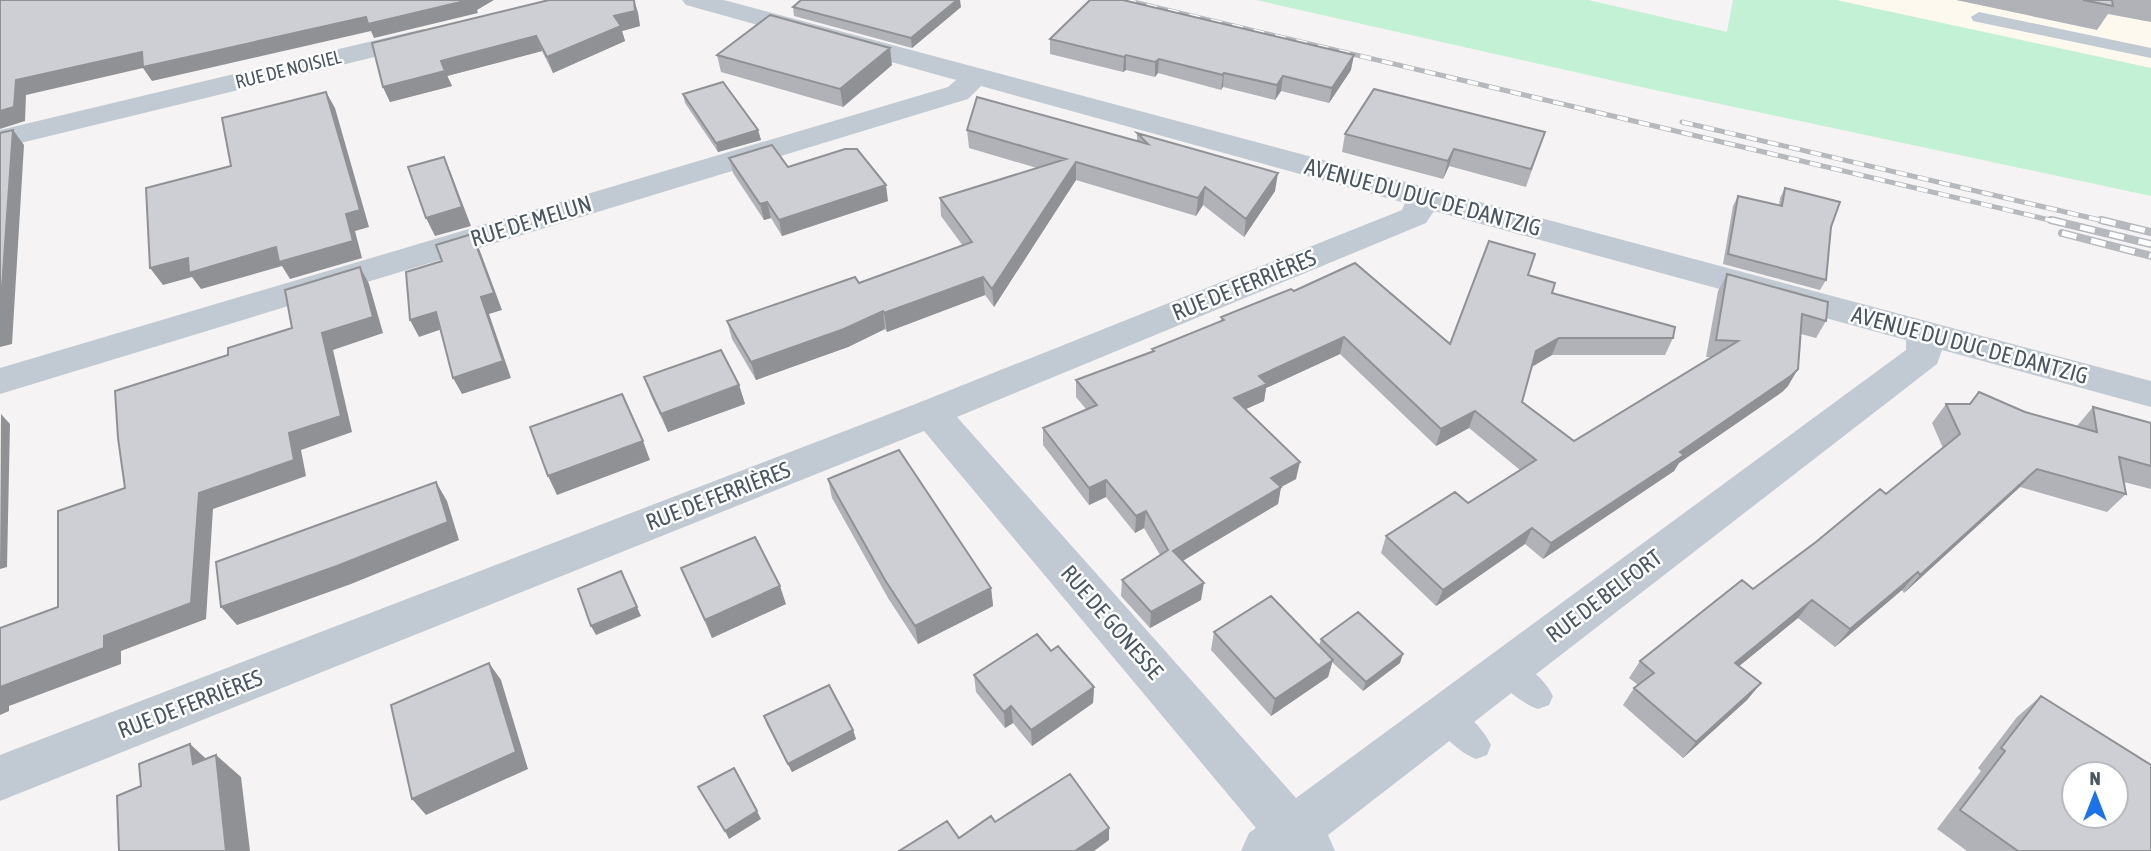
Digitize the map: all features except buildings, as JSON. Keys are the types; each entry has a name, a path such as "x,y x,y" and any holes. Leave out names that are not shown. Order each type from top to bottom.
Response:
{"street":[{"name":"AVENUE DU DUC DE DANTZIG","path":"695,0 2151,394"},
{"name":"RUE DE NOISIEL","path":"0,139 442,32"},
{"name":"RUE DE MELUN","path":"0,381 958,93 976,76"},
{"name":"RUE DE FERRIÈRES","path":"0,778 931,413 1415,216 1424,197"},
{"name":"RUE DE BELFORT","path":"1290,844 1446,716 1523,683 1924,355 1924,333"},
{"name":"RUE DE GONESSE","path":"931,413 1290,844"}],"lane":[{"path":"1979,17 2151,53"},
{"path":"1446,716 1476,745"}],"shaded area":[{"path":"1836,0 2151,0 2151,68"}],"green space":[{"path":"1256,0 1588,0 1727,32 1733,0 1836,0 2151,68 2151,196 1641,87"}],"railway":[{"path":"1125,0 2058,222"},
{"path":"1682,122 2108,222"},
{"path":"2051,220 2151,244"},
{"path":"2101,220 2151,232"},
{"path":"2062,233 2151,256"}]}
